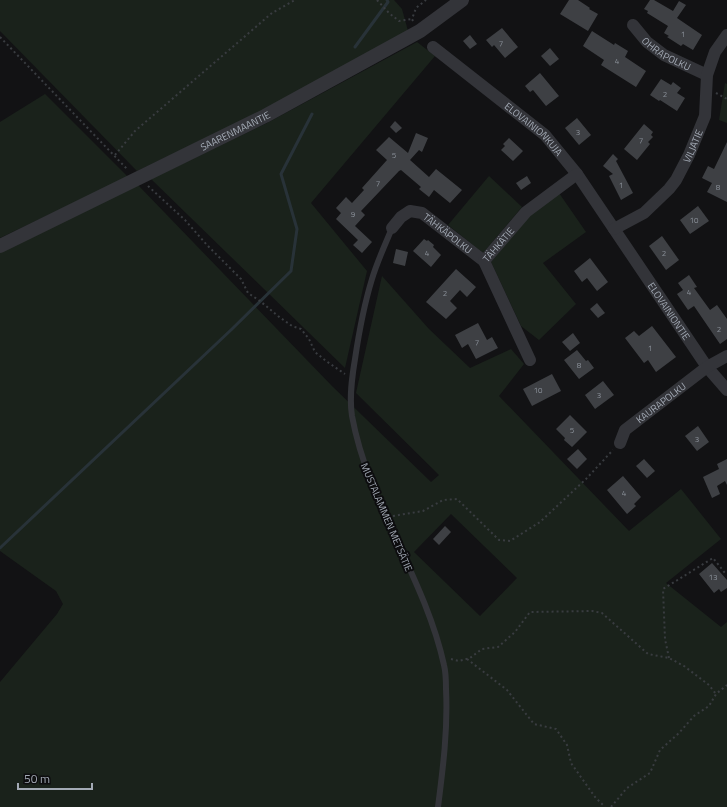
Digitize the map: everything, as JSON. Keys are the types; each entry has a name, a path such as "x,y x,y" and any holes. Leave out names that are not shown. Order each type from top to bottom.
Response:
{"street":[{"name":"SAARENMAANTIE","path":"0,246 265,116 420,31 462,0"},
{"name":"OHRAPOLKU","path":"633,25 647,42 664,55 707,75"},
{"name":"VILJATIE","path":"614,229 644,213 669,189 676,180 689,155 705,116 707,75 715,52 727,35"},
{"name":"ELOVAINIONKUJA","path":"433,47 545,135 577,174 614,229"},
{"name":"TÄHKÄTIE","path":"530,360 484,261 526,212 577,174"},
{"name":"TÄHKÄPOLKU","path":"392,228 401,217 410,211 422,213 484,261"},
{"name":"ELOVAINIONTIE","path":"614,229 707,367 727,390"},
{"name":"KAURAPOLKU","path":"620,443 625,430 707,367 727,356"}],"lane":[{"name":"MUSTALAMMEN METSÄTIE","path":"392,228 372,278 358,334 352,378 352,415 364,464 386,518 416,584 437,638 445,667 448,713 444,762 438,807"}],"path":[{"path":"115,155 135,131 272,13 295,0"},
{"path":"378,0 389,13 399,21 412,19"},
{"path":"412,19 416,8 426,0"},
{"path":"412,19 420,31"},
{"path":"0,37 137,179 148,187 184,220 241,279 248,293 292,326 301,329 309,339 315,352 352,378"},
{"path":"713,98 713,92 727,99"},
{"path":"386,518 423,511 443,500 457,499 499,540 510,541 540,522 586,479 620,443"},
{"path":"669,658 665,638 663,588 713,558 725,572"},
{"path":"442,657 459,661 470,658 482,649 498,647 515,632 530,612 592,611 602,613 648,654 669,658 684,666 709,685 716,694"},
{"path":"467,659 507,690 534,724 556,729 567,745 571,762 595,797 605,807"},
{"path":"611,807 627,788 650,773 660,750 679,734 694,716 709,706 716,694 727,685"}],"shaded area":[{"path":"0,0 394,0 402,9 408,31 265,110 137,171 0,31"},
{"path":"417,42 435,56 311,203 367,271 345,368 151,179 267,123"},
{"path":"725,83 727,84 727,123 719,120"},
{"path":"45,94 128,177 0,238 0,122"},
{"path":"489,176 522,207 483,253 448,225"},
{"path":"138,185 332,386 431,482 439,475 356,393 382,276 429,329 470,368 511,349 524,364 499,396 629,531 681,489 721,539 666,583 721,627 727,622 727,807 0,807 0,682 57,614 63,604 56,591 0,551 0,252","holes":["451,514 517,578 480,616 414,552"]},
{"path":"559,193 586,232 543,263 576,304 539,340 521,326 491,262 529,215"}],"building":[{"path":"569,0 578,0 598,14 588,31 560,14"},
{"path":"650,0 654,0 673,11 679,1 686,5 677,18 702,35 693,50 683,44 681,46 667,37 669,36 664,33 668,26 647,13 648,11 644,9"},
{"path":"502,28 518,47 505,58 494,45 492,47 486,40"},
{"path":"592,31 614,45 615,43 628,51 625,57 646,71 636,87 601,65 604,60 583,46"},
{"path":"470,35 477,44 470,49 463,41"},
{"path":"550,48 559,59 550,66 541,56"},
{"path":"540,73 559,96 546,106 533,90 530,92 525,86"},
{"path":"661,79 671,85 673,82 681,88 677,93 685,98 677,111 650,95"},
{"path":"577,118 591,135 579,145 565,128"},
{"path":"395,121 402,128 396,133 390,127"},
{"path":"644,124 653,132 651,135 653,137 648,142 650,144 637,160 624,149"},
{"path":"416,133 428,138 422,152 419,150 410,160 429,177 436,169 462,190 450,203 434,190 429,197 419,189 421,187 401,170 399,171 361,211 365,215 355,226 372,242 362,253 353,245 358,240 336,219 341,213 336,208 346,197 352,203 364,190 362,188 387,160 376,150 389,137 408,153"},
{"path":"509,138 523,151 513,161 501,150 505,146 503,144"},
{"path":"727,142 727,202 707,192 712,183 702,178 708,166 714,169"},
{"path":"613,154 618,159 616,161 633,193 621,200 609,176 613,174 603,166"},
{"path":"527,176 531,183 521,190 516,183"},
{"path":"698,206 709,221 690,234 680,220"},
{"path":"662,236 679,260 666,270 649,246"},
{"path":"424,239 427,241 428,240 434,245 433,247 441,255 431,267 413,251"},
{"path":"396,249 408,252 405,266 393,263"},
{"path":"590,258 608,282 597,291 587,278 582,282 574,271"},
{"path":"456,269 476,287 467,297 460,290 450,301 457,308 446,319 426,302"},
{"path":"689,275 697,287 694,288 710,310 717,305 727,319 727,339 720,344 694,306 688,310 677,294 683,290 678,283"},
{"path":"597,303 605,313 598,318 590,309"},
{"path":"478,323 487,340 492,337 498,348 476,359 468,344 462,348 455,335"},
{"path":"652,326 676,357 656,372 648,360 644,363 625,338 634,331 639,336"},
{"path":"573,333 580,343 570,351 562,342"},
{"path":"577,350 594,368 579,379 564,360"},
{"path":"552,374 561,391 532,406 523,389"},
{"path":"603,381 614,395 595,409 585,395"},
{"path":"570,415 587,432 572,447 564,440 565,438 556,429"},
{"path":"698,426 709,442 697,451 685,436"},
{"path":"578,449 587,459 577,469 567,459"},
{"path":"644,459 655,471 647,478 636,466"},
{"path":"727,459 727,485 725,481 717,486 720,494 712,498 703,477 719,469 717,464"},
{"path":"623,476 641,497 634,504 636,506 627,514 607,490"},
{"path":"445,526 451,532 439,545 433,539"},
{"path":"712,563 727,580 727,588 721,592 719,589 714,593 699,574"}],"waterway":[{"path":"355,47 388,2 387,0"},
{"path":"0,548 232,329 291,271 297,229 281,174 312,114"}]}
